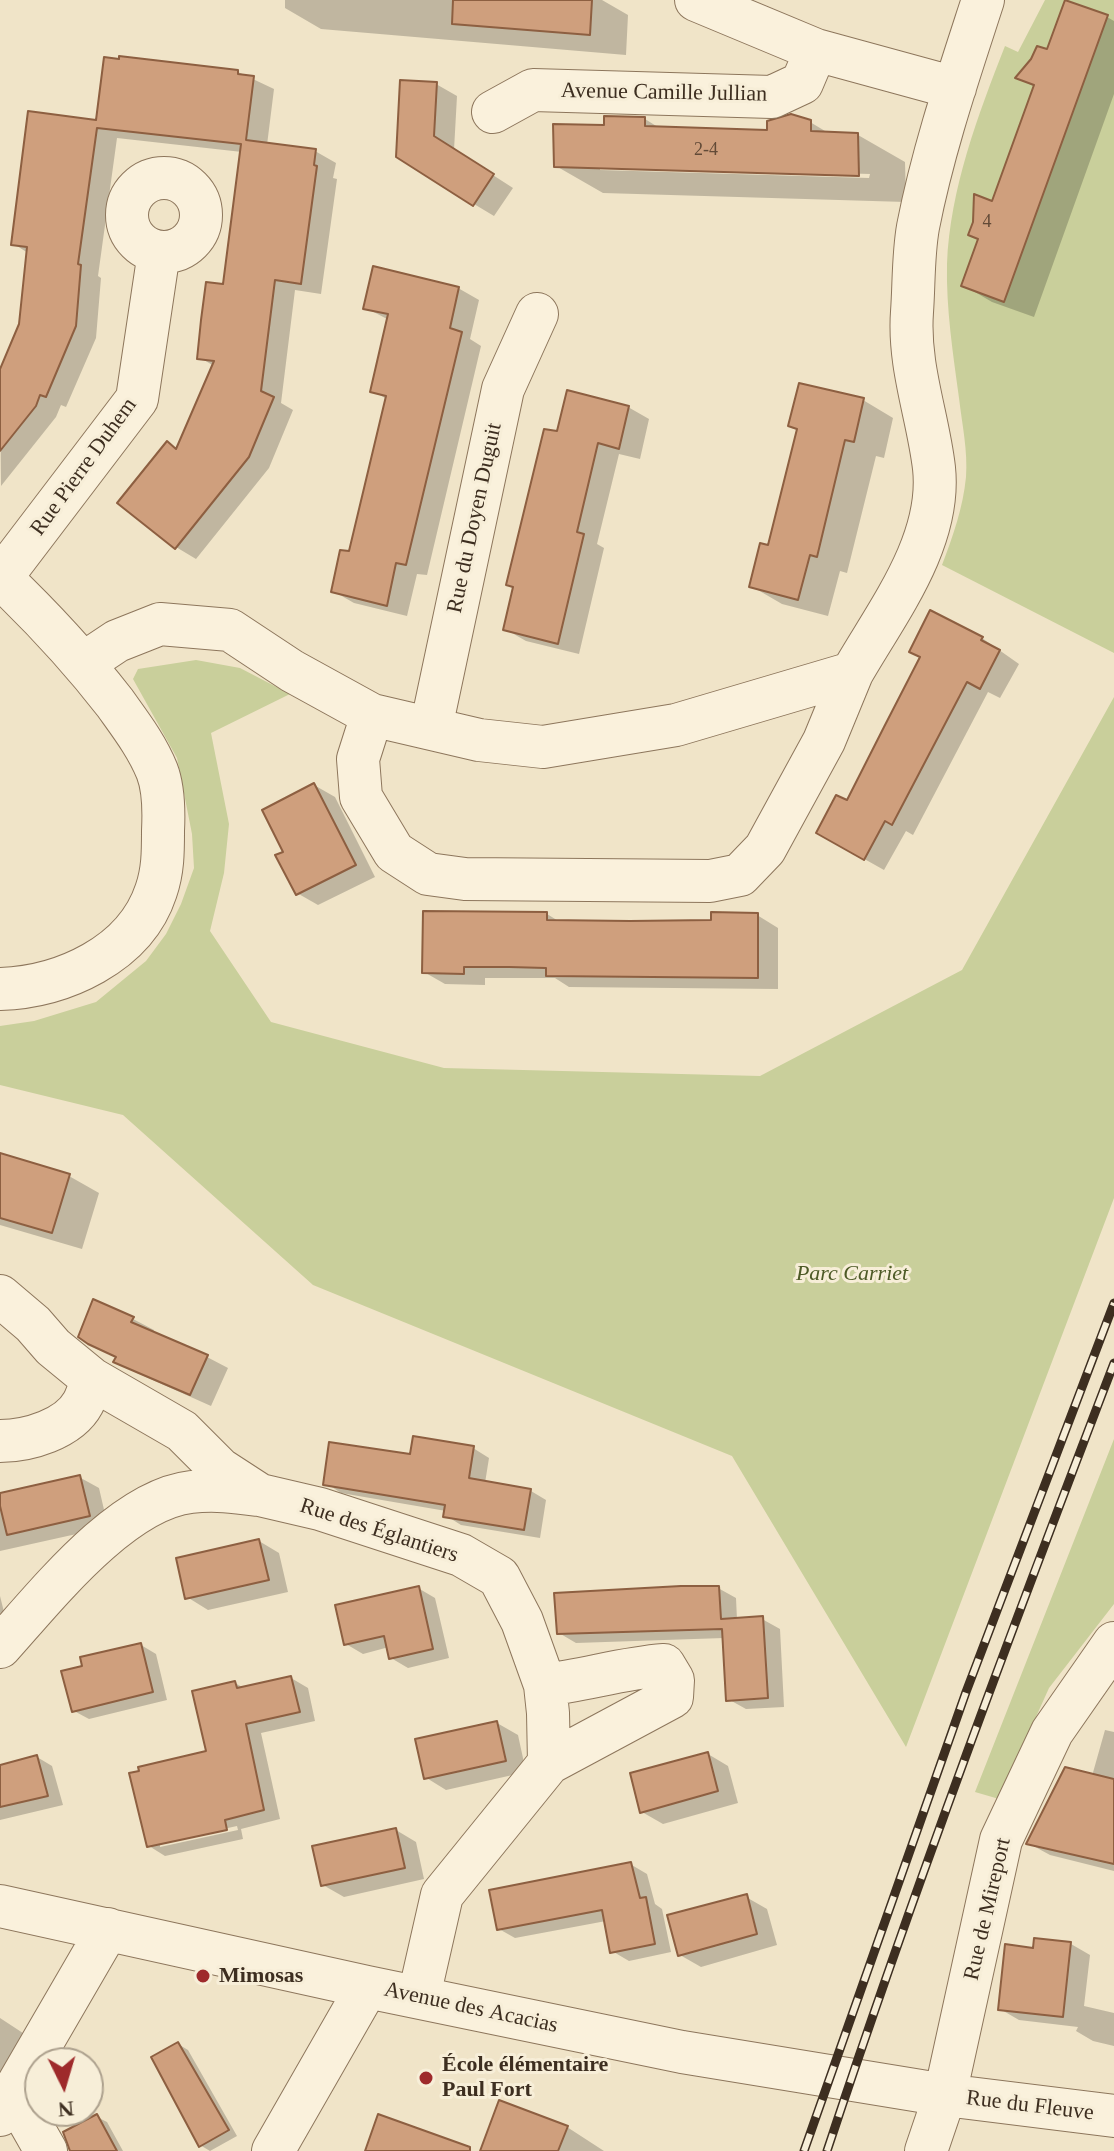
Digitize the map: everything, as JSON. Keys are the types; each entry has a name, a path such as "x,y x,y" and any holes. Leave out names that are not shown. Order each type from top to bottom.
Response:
{"street":[{"path":"696,0 816,50 955,88"},
{"path":"372,715 358,759 361,797 394,852 428,874 465,879 710,881 740,875 765,849 824,741 852,673 910,572 931,520 934,470 916,382 911,318 918,229 955,88 983,0"},
{"name":"Avenue Camille Jullian","path":"493,112 533,90 772,97 802,83 816,50"},
{"name":"Rue Pierre Duhem","path":"0,578 137,399 159,252"},
{"name":"Rue du Doyen Duguit","path":"431,728 503,389 537,314"},
{"path":"0,578 84,663 136,732 157,772 164,806 163,865 156,894 125,940 103,958 55,982 0,989"},
{"path":"84,663 117,641 160,624 230,630 292,671 372,715 479,740 543,747 676,725 852,673"},
{"name":"Rue des Églantiers","path":"0,1296 92,1379 182,1431 220,1469 260,1495 320,1509 461,1555 499,1577 522,1621 545,1685 549,1763"},
{"path":"0,1441 15,1441 60,1425 82,1406 92,1379"},
{"path":"0,1647 112,1530 145,1507 189,1492 224,1491 260,1495"},
{"name":"Rue de Mireport","path":"926,2151 945,2095 1001,1840 1052,1732 1112,1647"},
{"path":"419,1996 442,1895 549,1763 672,1697 673,1680 664,1665 630,1667 583,1681 545,1685"},
{"name":"Avenue des Acacias","path":"0,1906 682,2052 945,2095"},
{"path":"46,2151 7,2104 108,1929"},
{"path":"273,2151 367,1987"},
{"name":"Rue du Fleuve","path":"945,2095 1114,2116"}],"green space":[{"path":"1045,0 1114,0 1114,653 942,565 960,511 966,467 948,298 947,264 954,208 976,126 1005,46 1018,52"},
{"name":"Parc Carriet","path":"196,660 240,668 290,694 211,733 229,824 224,873 210,931 271,1022 444,1068 760,1076 962,970 1114,697 1114,1198 906,1747 732,1456 313,1285 123,1115 0,1085 0,1026 34,1021 96,1002 146,961 166,934 181,904 194,868 192,834 177,758 133,679 138,669"},
{"path":"1114,1439 1114,1604 1049,1688 999,1799 975,1792"}],"building":[{"path":"453,0 592,0 590,35 452,24"},
{"path":"1065,0 1108,15 1004,302 961,286 978,239 968,235 973,222 974,194 992,201 1034,85 1015,78 1031,59 1037,46 1047,49"},
{"path":"119,56 238,70 238,74 254,76 246,140 316,149 314,165 317,166 301,284 275,280 261,391 274,397 249,457 175,549 117,503 167,441 176,449 214,361 197,359 201,320 206,282 223,284 241,144 97,128 78,264 81,265 76,326 46,397 40,395 36,406 0,451 0,369 19,324 27,247 11,245 28,111 96,120 104,57 119,59"},
{"path":"400,80 437,82 434,136 494,174 473,206 396,157"},
{"path":"791,114 811,120 811,131 858,133 859,176 554,167 553,124 604,125 604,116 645,117 645,126 767,130 767,121"},
{"path":"373,266 459,287 450,328 462,332 406,565 396,563 387,606 331,592 340,550 349,551 386,396 370,392 388,314 363,309"},
{"path":"799,383 864,398 854,442 845,440 817,557 810,555 798,600 749,587 760,543 768,545 797,429 788,426"},
{"path":"567,390 629,406 619,449 598,443 577,532 584,534 558,644 503,630 513,587 506,585 544,429 557,431"},
{"path":"930,610 983,637 981,640 1000,650 980,689 967,682 892,825 885,821 864,860 816,833 836,795 847,800 920,657 909,652"},
{"path":"314,783 356,865 296,895 275,855 283,852 262,810"},
{"path":"423,911 547,912 547,920 630,921 711,920 711,912 758,913 758,978 546,976 546,968 509,967 464,967 464,974 422,973"},
{"path":"0,1153 70,1174 52,1233 0,1218"},
{"path":"93,1299 134,1317 131,1322 208,1355 190,1395 113,1362 116,1357 78,1337"},
{"path":"413,1436 474,1446 469,1478 531,1489 524,1530 443,1517 445,1505 323,1485 329,1442 410,1454"},
{"path":"80,1475 90,1516 7,1535 0,1493"},
{"path":"259,1539 269,1580 185,1599 176,1558"},
{"path":"419,1586 433,1649 389,1659 384,1636 344,1645 335,1605"},
{"path":"719,1586 721,1619 763,1616 768,1698 726,1701 722,1629 557,1634 554,1593"},
{"path":"141,1643 153,1692 72,1712 61,1671 82,1666 80,1657"},
{"path":"291,1676 300,1712 246,1724 264,1810 225,1820 227,1830 147,1847 129,1773 139,1771 138,1767 206,1751 192,1691 235,1681 237,1688"},
{"path":"497,1721 506,1761 424,1779 415,1739"},
{"path":"708,1752 718,1791 640,1813 630,1773"},
{"path":"37,1755 48,1796 0,1807 0,1765"},
{"path":"1065,1767 1114,1779 1114,1864 1026,1844"},
{"path":"396,1828 405,1868 321,1886 312,1846"},
{"path":"631,1862 640,1898 646,1897 655,1944 610,1953 602,1910 497,1930 489,1890"},
{"path":"747,1894 757,1934 678,1956 667,1915"},
{"path":"1034,1938 1071,1942 1063,2017 998,2010 1005,1944 1033,1948"},
{"path":"178,2042 229,2130 199,2147 151,2057"},
{"path":"499,2100 568,2126 558,2151 480,2151"},
{"path":"378,2114 470,2147 470,2151 365,2151"},
{"path":"72,2127 104,2127 117,2151 70,2151 63,2132"}],"railway":[{"path":"804,2151 966,1692 1114,1303"},
{"path":"827,2151 966,1756 1114,1363"}],"place":[{"name":"Mimosas","path":"203,1976"},
{"name":"École élémentaire Paul Fort","path":"426,2078"}]}
